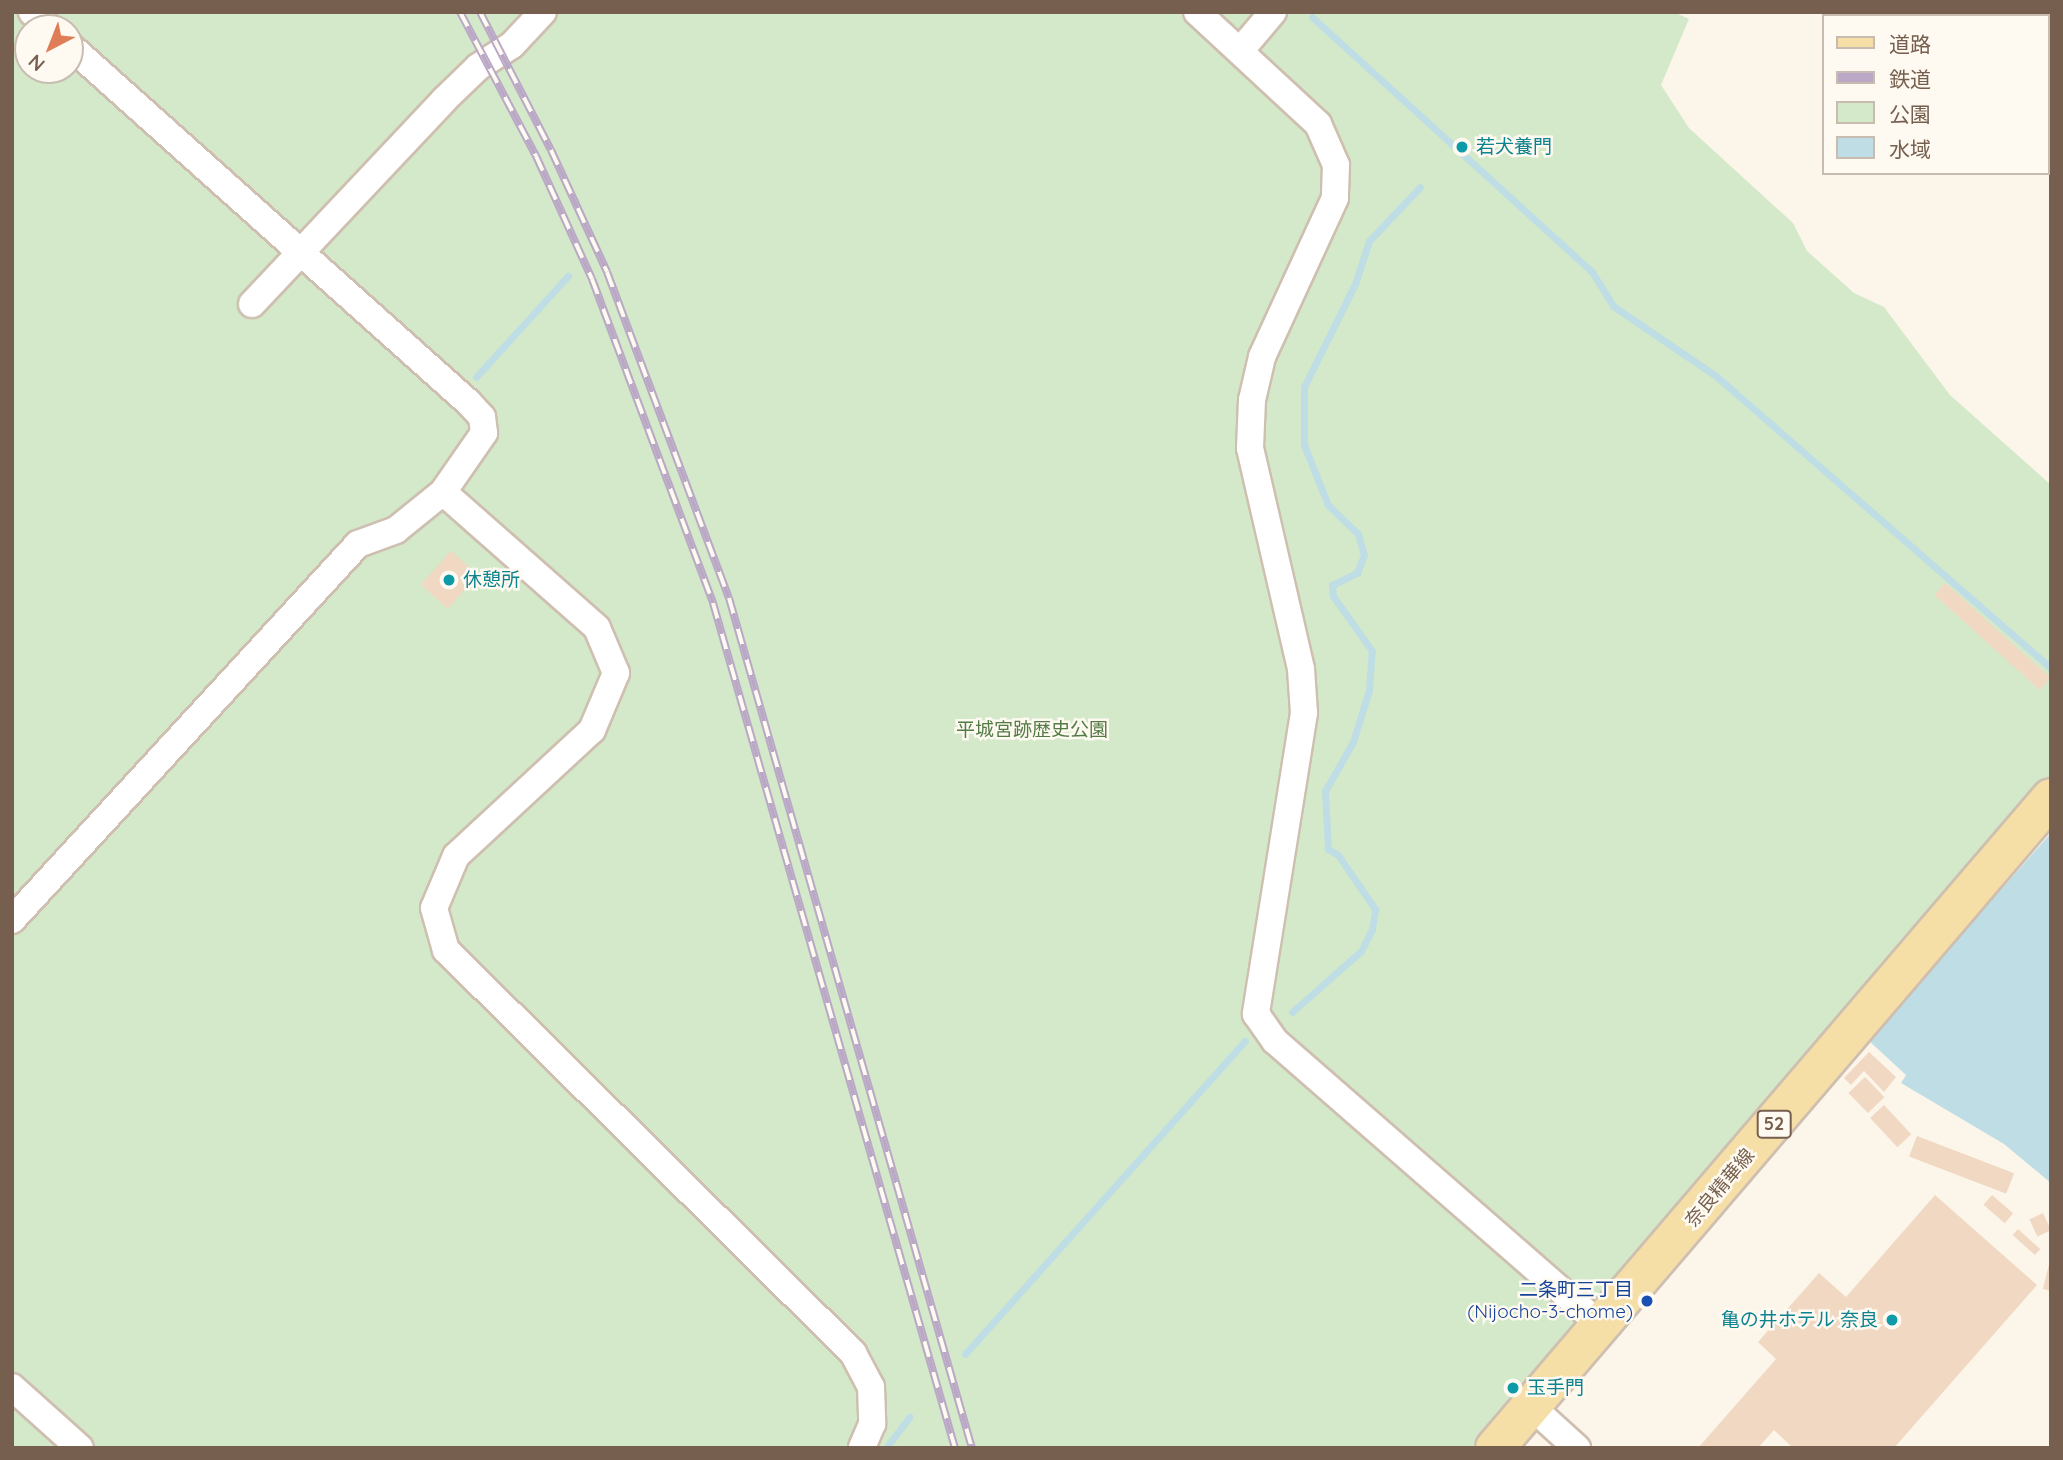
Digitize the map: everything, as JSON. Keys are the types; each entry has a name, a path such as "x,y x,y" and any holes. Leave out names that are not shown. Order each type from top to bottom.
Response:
{"main road":[{"name":"奈良精華線","path":"1495,1448 1603,1327 2051,798"}],"street":[{"path":"252,304 469,75 512,45 543,12"},
{"path":"1197,12 1318,124 1336,165 1335,198 1262,357 1252,400 1250,448 1299,656 1304,713 1256,1014 1275,1041 1603,1327"},
{"path":"1240,51 1273,12"},
{"path":"12,920 358,544 396,530 443,492 484,433 482,417 84,60"},
{"path":"443,492 597,628 616,673 592,730 456,856 434,908 446,950 853,1353 872,1387 872,1424 862,1448"},
{"path":"12,1387 80,1448"},
{"path":"1532,1407 1577,1448"}],"green space":[{"name":"平城宮跡歴史公園","path":"12,12 1674,12 1689,19 1661,85 1689,128 1793,223 1807,251 1854,293 1884,307 1950,395 2051,485 2051,782 1479,1448 12,1448"}],"water":[{"path":"2051,833 2051,1183 2004,1144 1901,1083 1906,1075 1868,1040"}],"building":[{"name":"休憩所","path":"451,551 478,575 448,609 421,584"},
{"path":"1945,583 2051,678 2040,690 1934,595"},
{"path":"1869,1052 1896,1077 1884,1092 1864,1071 1851,1085 1844,1078"},
{"path":"1865,1077 1884,1097 1868,1113 1848,1093"},
{"path":"1884,1105 1911,1134 1897,1147 1870,1118"},
{"path":"1917,1136 2014,1173 2006,1194 1909,1157"},
{"name":"亀の井ホテル 奈良","path":"1935,1195 2037,1285 1894,1448 1793,1448 1774,1430 1758,1448 1698,1448 1776,1359 1758,1342 1819,1273 1846,1297"},
{"path":"1992,1195 2013,1213 2005,1223 1983,1205"},
{"path":"2043,1213 2051,1230 2037,1237 2029,1219"},
{"path":"2018,1229 2040,1249 2035,1255 2013,1235"},
{"path":"2051,1260 2051,1291 2043,1289"}],"waterway":[{"path":"1312,17 1592,272 1613,306 1716,376 2051,668"},
{"path":"1292,1012 1361,951 1372,929 1375,909 1338,855 1328,849 1325,791 1353,742 1369,690 1372,651 1333,596 1332,585 1357,573 1364,555 1358,534 1328,505 1304,445 1304,387 1355,284 1369,241 1420,187"},
{"path":"476,377 568,276"},
{"path":"965,1354 1245,1041"},
{"path":"886,1448 909,1417"}],"railway":[{"path":"460,12 536,156 592,279 713,603 955,1448"},
{"path":"480,12 551,150 607,272 729,598 972,1448"}],"place":[{"name":"若犬養門","path":"1462,147"},
{"name":"休憩所","path":"449,580"},
{"name":"二条町三丁目 (Nijocho-3-chome)","path":"1647,1301"},
{"name":"亀の井ホテル 奈良","path":"1892,1320"},
{"name":"玉手門","path":"1513,1388"}]}
